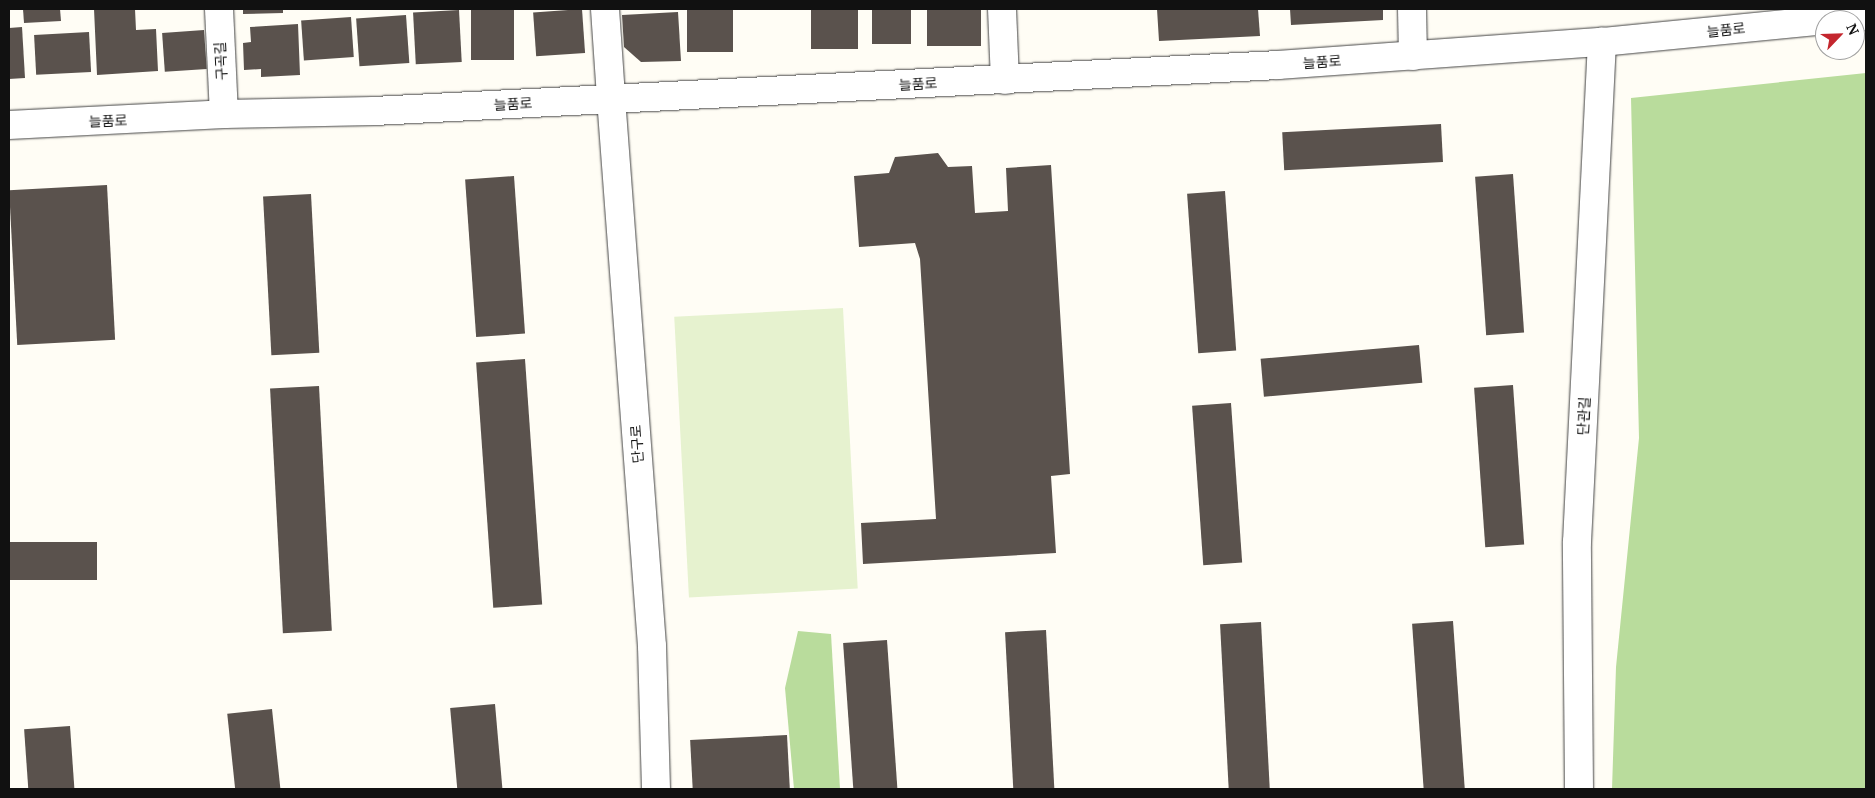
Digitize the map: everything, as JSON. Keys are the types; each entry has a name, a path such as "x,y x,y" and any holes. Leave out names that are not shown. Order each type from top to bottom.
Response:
{"street":[{"name":"구곡길","path":"219,9 224,114"},
{"name":"단구로","path":"605,9 652,646 656,789"},
{"path":"1002,9 1005,80"},
{"path":"1412,9 1413,56"},
{"name":"늘품로","path":"9,125 224,114 374,111 1005,80 1413,56 1602,42 1815,21"},
{"name":"단관길","path":"1580,789 1578,542 1602,42"}],"green space":[{"path":"1866,73 1866,789 1612,789 1616,667 1639,438 1631,98"},
{"path":"843,308 858,589 689,597 674,317"},
{"path":"798,631 831,634 840,789 794,789 785,688"}],"building":[{"path":"23,9 60,9 61,21 24,23"},
{"path":"94,9 135,9 136,30 156,29 158,71 97,75"},
{"path":"243,9 283,9 283,13 243,14"},
{"path":"471,9 514,9 514,60 471,60"},
{"path":"582,9 585,53 536,56 533,12"},
{"path":"687,9 733,9 733,52 687,52"},
{"path":"811,9 858,9 858,49 811,49"},
{"path":"872,9 911,9 911,44 872,44"},
{"path":"927,9 981,9 981,46 927,46"},
{"path":"1157,9 1258,9 1260,36 1159,41"},
{"path":"1290,9 1383,9 1383,20 1291,25"},
{"path":"459,10 462,62 416,64 413,12"},
{"path":"678,12 681,61 641,62 624,47 622,15"},
{"path":"406,15 409,63 359,66 356,18"},
{"path":"351,17 354,57 304,60 301,20"},
{"path":"298,24 300,75 261,77 261,69 244,70 243,43 251,42 250,27"},
{"path":"22,27 25,78 9,79 9,28"},
{"path":"204,30 207,69 165,72 162,33"},
{"path":"89,32 91,72 36,75 34,35"},
{"path":"1441,124 1443,162 1284,170 1282,132"},
{"path":"938,153 948,167 972,166 975,213 1008,211 1006,168 1051,165 1070,474 1051,476 1056,553 863,564 861,523 936,519 920,259 915,243 859,247 854,176 889,173 895,157"},
{"path":"1513,174 1524,333 1486,335 1475,177"},
{"path":"514,176 525,334 476,337 465,179"},
{"path":"107,185 115,340 17,345 9,190"},
{"path":"1225,191 1236,351 1198,353 1187,194"},
{"path":"311,194 319,353 271,355 263,197"},
{"path":"1419,345 1422,383 1264,397 1261,359"},
{"path":"525,359 542,604 493,608 476,362"},
{"path":"1513,385 1524,545 1485,547 1474,388"},
{"path":"319,386 332,631 283,633 270,389"},
{"path":"1231,403 1242,563 1203,565 1192,406"},
{"path":"9,542 97,542 97,580 9,580"},
{"path":"1453,621 1465,789 1424,789 1412,624"},
{"path":"1261,622 1270,789 1229,789 1220,624"},
{"path":"1046,630 1054,789 1013,789 1005,632"},
{"path":"887,640 897,789 853,789 843,643"},
{"path":"495,704 502,789 457,789 450,708"},
{"path":"272,709 280,789 235,789 227,714"},
{"path":"70,726 74,789 28,789 24,729"},
{"path":"787,735 790,789 693,789 690,740"}]}
